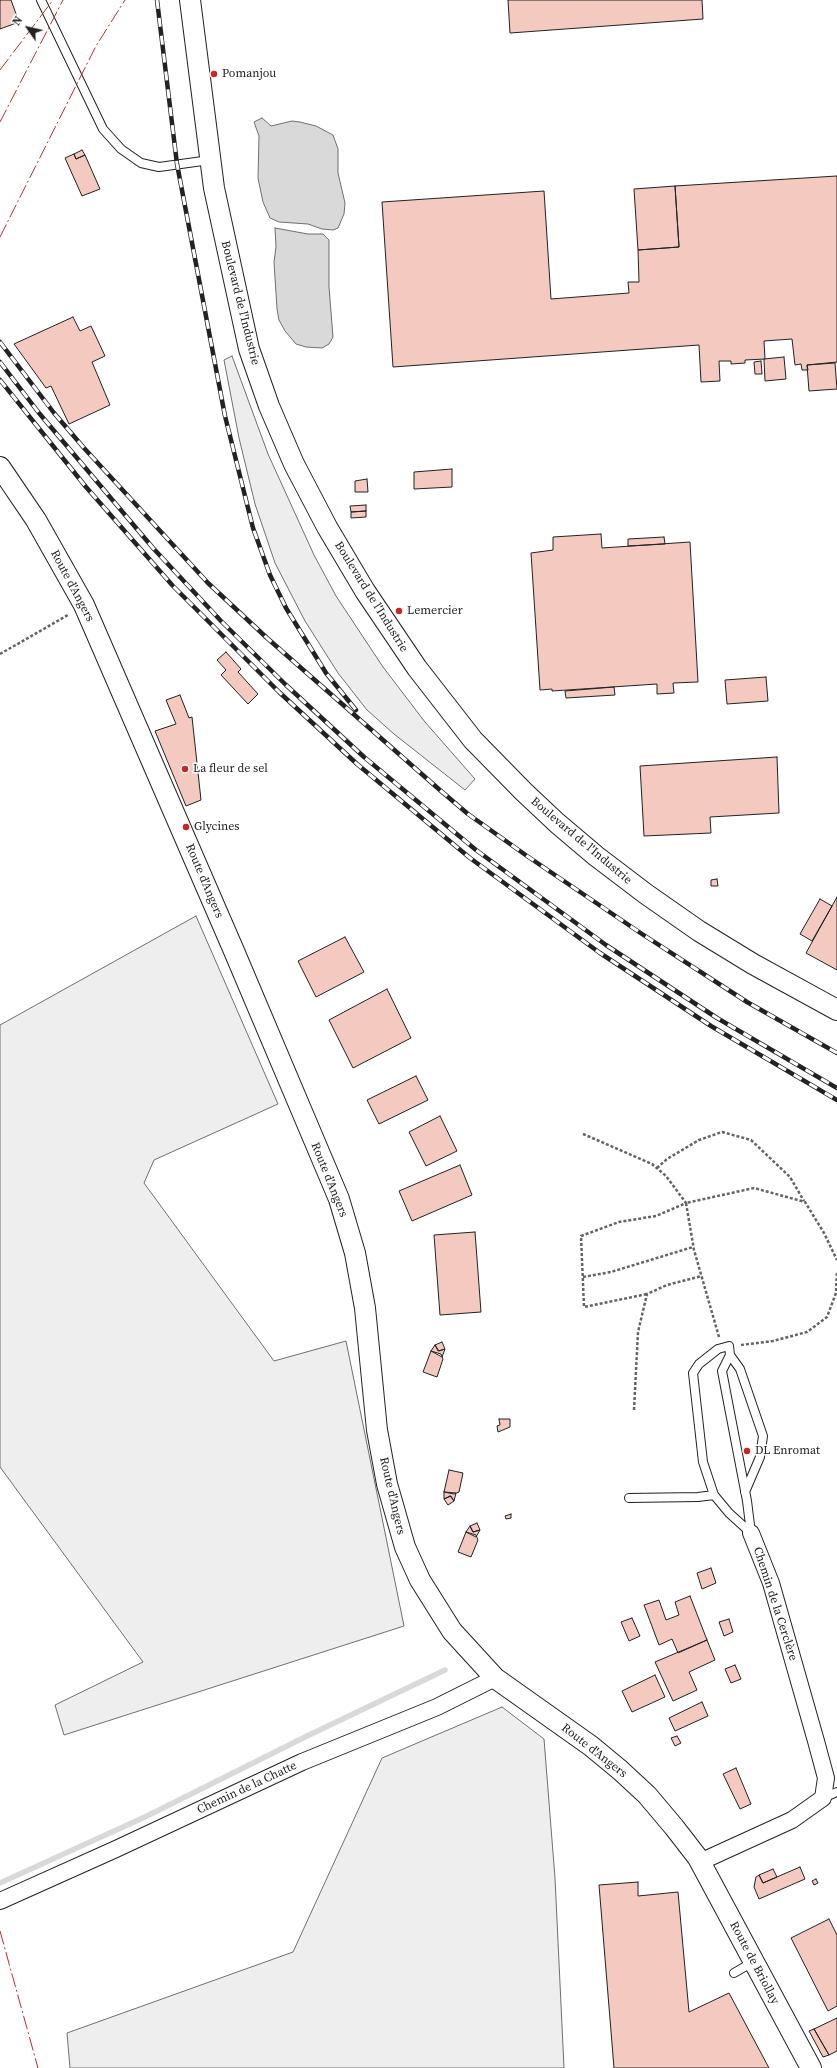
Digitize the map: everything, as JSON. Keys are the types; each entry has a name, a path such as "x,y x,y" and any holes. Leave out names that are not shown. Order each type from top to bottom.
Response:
{"street":[{"name":"Boulevard de l'Industrie","path":"190,0 211,160 222,226 249,350 269,406 294,464 327,527 365,591 417,668 484,751 524,792 596,856 646,894 699,931 753,964 837,1010"},
{"name":"Route d'Angers","path":"0,468 36,520 84,605 231,944 339,1199 355,1253 361,1284 371,1357 377,1430 389,1491 405,1547 420,1580 452,1631 495,1678 585,1742 620,1770 647,1795 699,1860"},
{"name":"Chemin de la Cerclère","path":"699,1860 792,1820 830,1795 816,1740 771,1583 751,1533"},
{"name":"Chemin de la Chatte","path":"0,1901 123,1846 302,1762 437,1708 495,1678"},
{"name":"Route de Briollay","path":"699,1860 811,2068"}],"lane":[{"path":"41,0 103,128 121,149 141,163 159,167 211,160"},
{"path":"725,1347 740,1369 763,1436 760,1457 745,1492"},
{"name":"Chemin de la Cerclère","path":"725,1347 699,1364 693,1373 703,1462 714,1495 729,1514 751,1533"},
{"path":"730,1355 722,1371 745,1492 751,1533"},
{"path":"629,1498 714,1495"},
{"path":"734,1973 753,1962"}],"path":[{"path":"0,654 84,605"},
{"path":"657,1168 667,1159 699,1140 722,1132 751,1140 790,1177 824,1233 837,1260"},
{"path":"583,1134 652,1164 678,1190 686,1203 693,1247 725,1347 773,1341 807,1332 827,1317 836,1293 837,1271"},
{"path":"702,1276 667,1285 646,1294 584,1307 581,1236 619,1222 656,1216 686,1203 754,1188 805,1202"},
{"path":"583,1277 611,1272 693,1247"},
{"path":"634,1410 638,1332 646,1294"}],"shaded area":[{"path":"262,118 271,126 292,121 300,122 316,126 333,135 338,149 338,173 345,203 344,214 338,228 333,230 322,229 308,224 279,222 270,218 263,202 258,178 259,136 254,122"},
{"path":"275,228 308,234 323,234 329,240 329,287 333,337 329,344 322,348 306,347 296,344 285,331 279,320 274,262 276,247"},
{"path":"232,356 268,454 314,555 336,596 383,667 425,722 475,779 465,790 394,734 367,710 338,673 305,621 275,563 255,504 239,438 224,360"},
{"path":"196,916 278,1104 154,1160 144,1183 274,1361 346,1341 404,1626 64,1735 55,1705 143,1662 0,1467 0,1025"},
{"path":"502,1707 544,1739 555,1878 564,2068 70,2068 67,2033 293,1952 382,1758"}],"building":[{"path":"0,0 11,0 19,22 0,29"},
{"path":"508,0 702,0 703,19 510,33"},
{"path":"82,150 85,155 76,159 74,154"},
{"path":"74,154 76,159 85,155 100,189 82,196 65,158"},
{"path":"837,176 837,362 807,365 808,370 802,370 801,364 795,365 792,339 764,341 765,359 745,360 745,363 731,364 731,361 719,361 720,381 701,382 699,345 393,367 382,202 544,191 551,299 629,293 628,282 639,282 638,250 679,247 675,186"},
{"path":"675,186 679,247 638,250 634,189"},
{"path":"73,317 80,331 91,326 105,356 92,362 110,405 69,424 51,386 46,388 14,344"},
{"path":"784,357 786,379 765,381 764,359"},
{"path":"761,361 762,374 755,374 754,362"},
{"path":"835,363 837,389 809,391 807,365"},
{"path":"452,469 452,487 414,489 414,472"},
{"path":"367,479 368,492 355,492 355,481"},
{"path":"366,505 366,511 351,512 350,506"},
{"path":"366,511 366,517 351,518 351,512"},
{"path":"601,534 602,548 690,542 698,682 673,683 674,693 657,694 657,684 552,691 552,689 540,690 531,553 553,550 553,537"},
{"path":"664,537 665,544 628,546 628,539"},
{"path":"226,652 241,669 238,672 258,694 248,704 221,675 226,670 217,660"},
{"path":"766,677 768,701 727,704 725,680"},
{"path":"614,687 615,695 566,698 565,691"},
{"path":"180,695 189,718 192,717 201,800 186,806 155,731 176,724 166,700"},
{"path":"777,757 779,813 710,817 711,833 644,836 640,766"},
{"path":"717,879 718,886 711,886 711,880"},
{"path":"837,897 837,970 806,953"},
{"path":"820,899 832,906 812,941 800,934"},
{"path":"345,937 364,972 316,997 298,961"},
{"path":"387,989 411,1038 353,1068 329,1020"},
{"path":"416,1076 428,1100 379,1124 367,1100"},
{"path":"440,1116 457,1151 426,1166 409,1132"},
{"path":"460,1165 472,1195 412,1221 399,1191"},
{"path":"475,1232 481,1312 440,1315 434,1235"},
{"path":"442,1342 445,1349 439,1351 435,1345"},
{"path":"435,1345 438,1351 445,1349 442,1357 431,1351"},
{"path":"431,1351 441,1354 443,1359 437,1377 423,1372"},
{"path":"499,1419 510,1419 510,1427 498,1432 497,1426 500,1425"},
{"path":"449,1470 463,1473 459,1492 454,1494 444,1492"},
{"path":"444,1492 456,1493 454,1501 451,1496 444,1499"},
{"path":"450,1496 454,1501 448,1505 444,1499"},
{"path":"511,1514 511,1518 506,1519 505,1516"},
{"path":"477,1523 480,1530 473,1532 470,1526"},
{"path":"470,1526 473,1532 480,1530 476,1537 466,1532"},
{"path":"466,1532 476,1535 478,1540 471,1557 458,1552"},
{"path":"711,1568 716,1583 702,1589 697,1573"},
{"path":"690,1596 707,1640 678,1653 672,1639 659,1645 644,1605 659,1600 666,1620 679,1615 675,1602"},
{"path":"632,1618 640,1636 629,1641 621,1622"},
{"path":"729,1619 733,1632 724,1636 719,1622"},
{"path":"707,1640 715,1660 689,1672 697,1690 673,1701 655,1662"},
{"path":"735,1665 741,1679 731,1683 725,1669"},
{"path":"655,1675 665,1697 632,1712 622,1691"},
{"path":"702,1702 708,1716 675,1731 669,1718"},
{"path":"677,1736 681,1743 675,1746 671,1738"},
{"path":"736,1768 751,1804 740,1809 723,1774"},
{"path":"800,1867 805,1879 759,1899 754,1887 756,1877 759,1875 763,1883"},
{"path":"773,1869 777,1877 763,1883 759,1875"},
{"path":"816,1879 818,1883 814,1885 812,1881"},
{"path":"638,1882 638,1896 678,1892 689,2012 729,1993 769,2068 614,2068 599,1885"},
{"path":"829,1919 837,1935 837,2006 828,2011 791,1938"},
{"path":"837,2018 837,2051 829,2055 814,2029"},
{"path":"814,2029 829,2055 823,2057 809,2031"}],"waterway":[{"path":"0,1883 147,1816 305,1737 445,1670"}],"railway":[{"path":"157,0 177,164 225,416 253,528 270,575 286,608 326,673 356,710"},
{"path":"0,342 54,413 84,448 208,583 267,638 468,814 642,934 747,1002 837,1053"},
{"path":"0,362 39,413 153,548 221,621 286,685 364,757 476,850 606,945 717,1018 837,1088"},
{"path":"0,380 86,487 173,586 279,692 357,764 470,858 600,953 711,1026 837,1100"}],"power":[{"path":"0,70 53,0"},
{"path":"0,122 63,0"},
{"path":"0,237 96,46 125,0"},
{"path":"0,1931 38,2068"}],"place":[{"name":"Pomanjou","path":"214,74"},
{"name":"Lemercier","path":"399,611"},
{"name":"La fleur de sel","path":"185,769"},
{"name":"Glycines","path":"186,827"},
{"name":"DL Enromat","path":"747,1451"}]}
